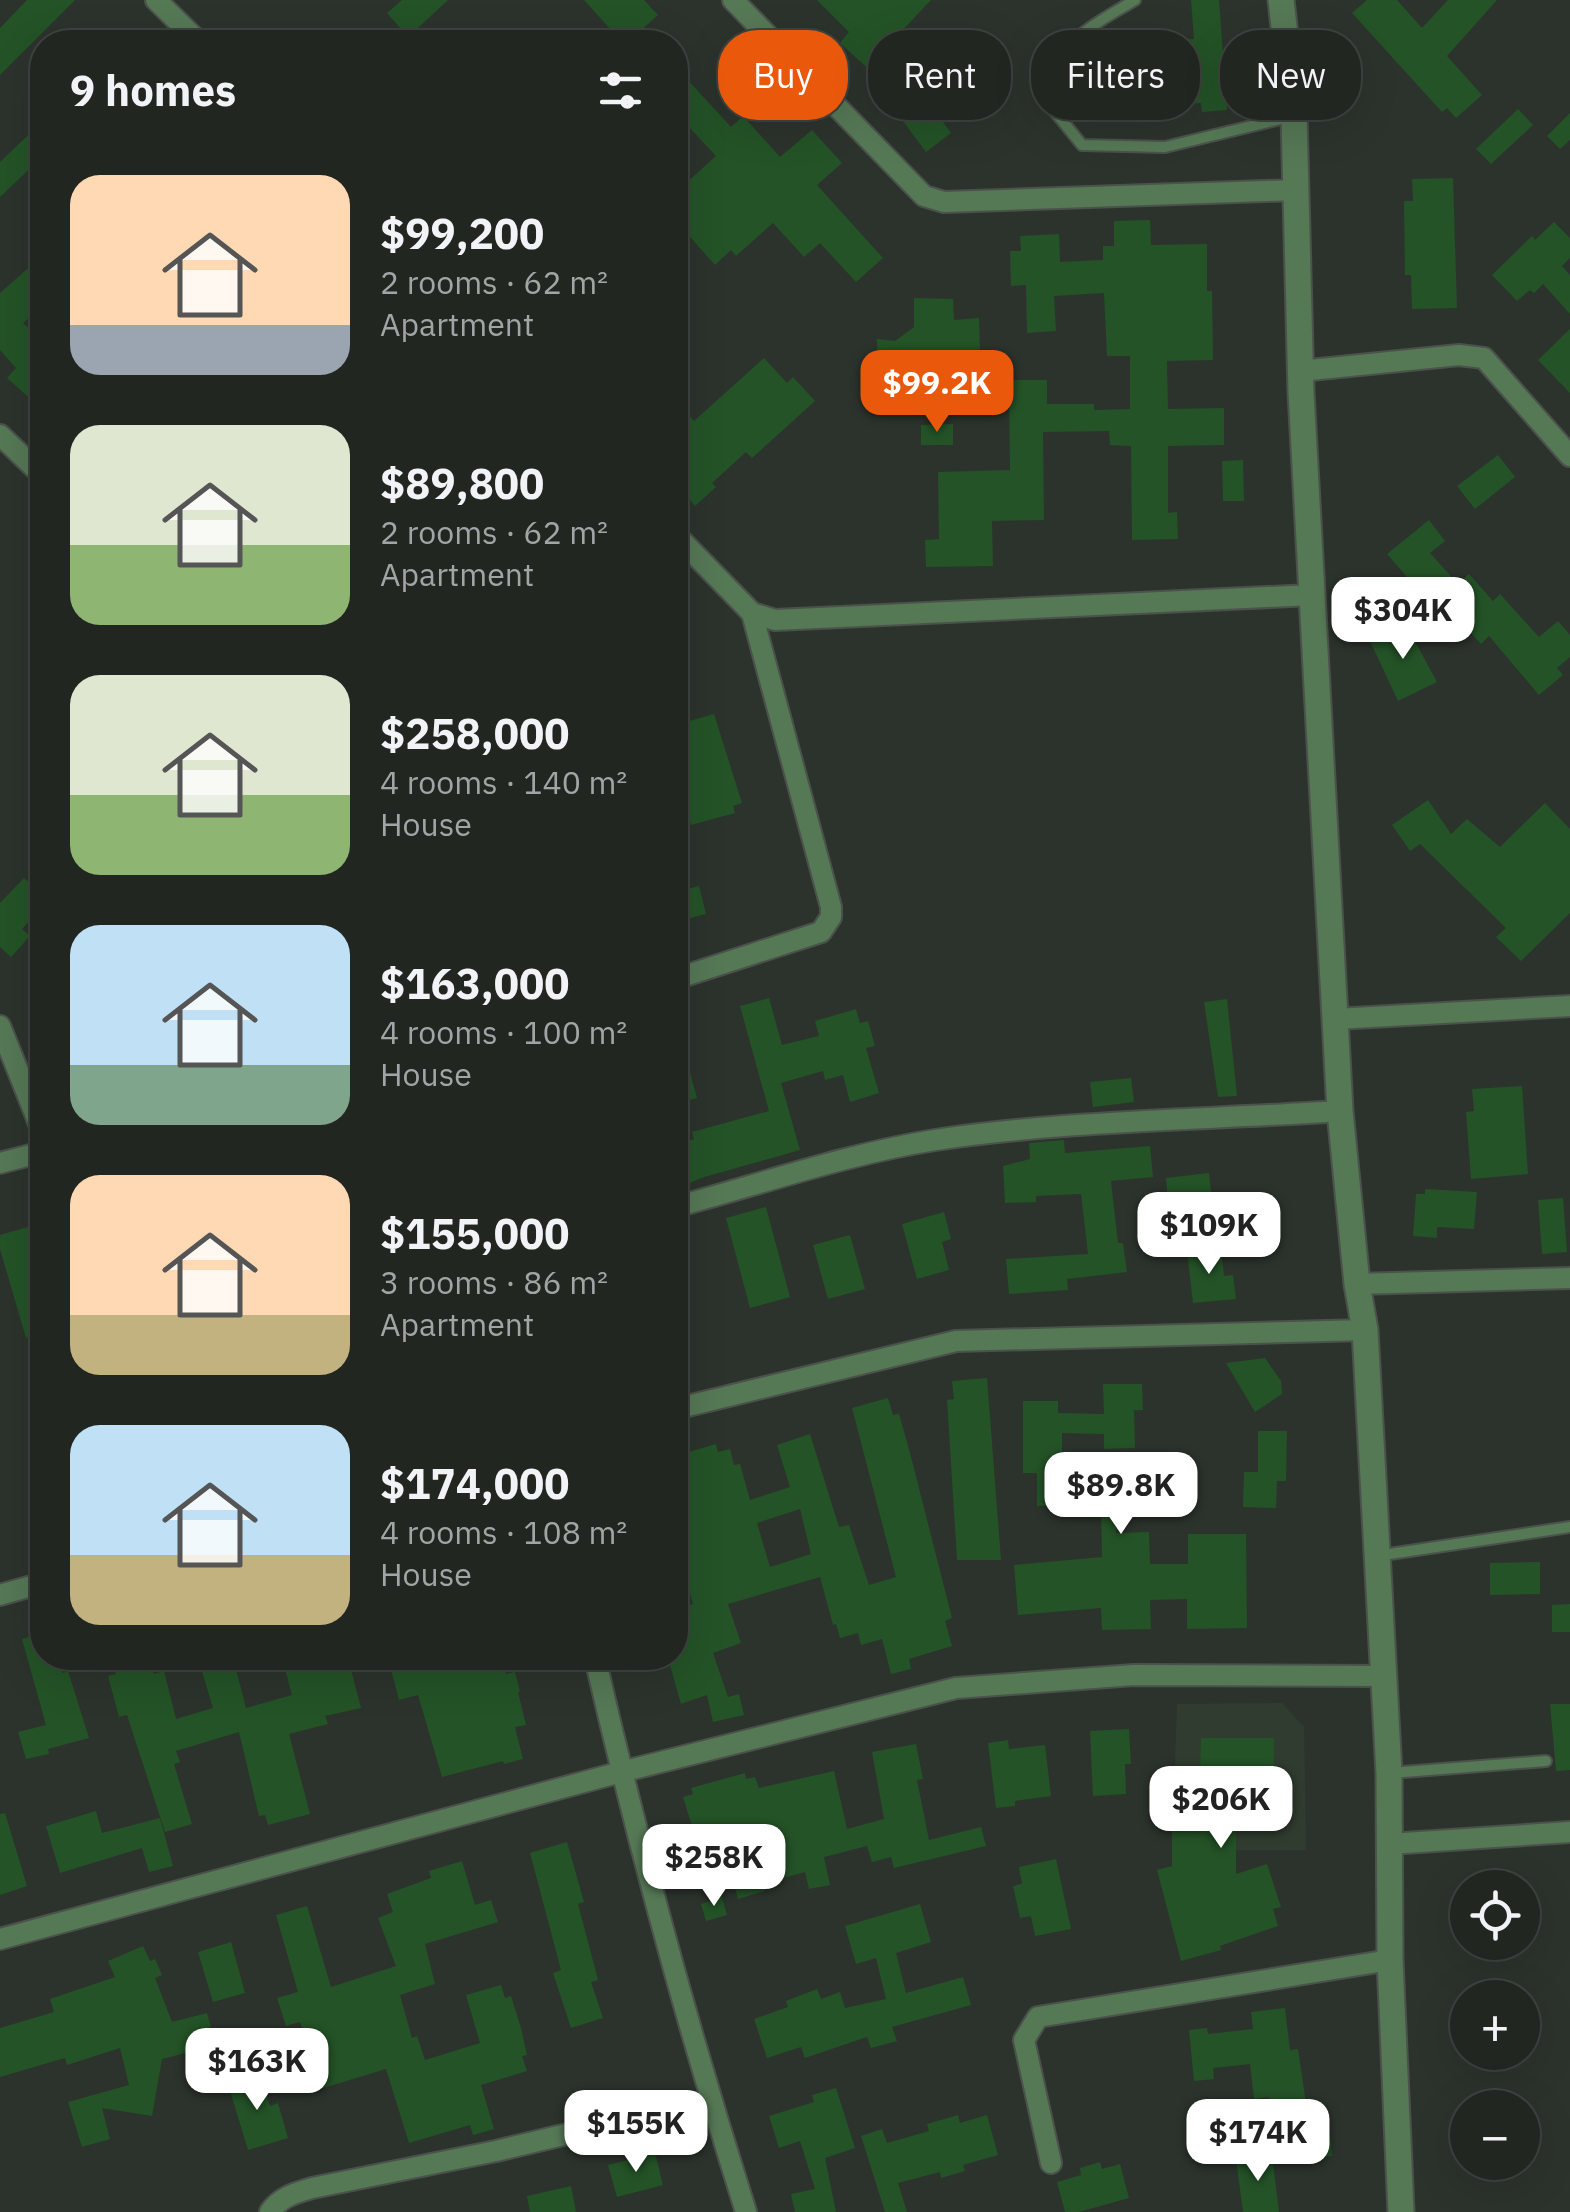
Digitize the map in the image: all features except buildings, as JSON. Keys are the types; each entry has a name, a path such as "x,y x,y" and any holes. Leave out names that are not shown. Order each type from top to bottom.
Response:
{"street":[{"path":"156,0 186,30"},
{"path":"733,0 924,196 944,202 1296,190"},
{"path":"1281,0 1284,30"},
{"path":"1294,120 1300,370 1340,1112 1357,1284 1366,1330 1375,1556 1390,1773 1390,1960 1401,2212"},
{"path":"1300,370 1472,355 1484,358 1566,442"},
{"path":"4,447 30,466"},
{"path":"688,547 752,613 775,620 1312,595"},
{"path":"688,975 821,932 831,918 752,613"},
{"path":"1335,1019 1570,1006"},
{"path":"0,1026 30,1101"},
{"path":"688,1204 862,1155 934,1140 1075,1127 1340,1112"},
{"path":"0,1163 30,1155"},
{"path":"1357,1284 1570,1278"},
{"path":"688,1407 956,1341 1366,1330"},
{"path":"0,1595 30,1586"},
{"path":"597,1670 710,2100 746,2212"},
{"path":"0,1938 621,1772 956,1688 1134,1675 1384,1676"},
{"path":"1389,1844 1570,1832"},
{"path":"1050,2163 1024,2040 1038,2018 1390,1960"},
{"path":"270,2212 291,2194 312,2188 496,2151 710,2100"}],"lane":[{"path":"1136,0 1100,20 1070,44 1054,74 1052,108 1082,145 1165,147 1277,120"},
{"path":"1375,1556 1570,1527"},
{"path":"1390,1773 1546,1762"}],"shaded area":[{"path":"1282,1703 1304,1727 1306,1850 1172,1850 1177,1704"}]}
